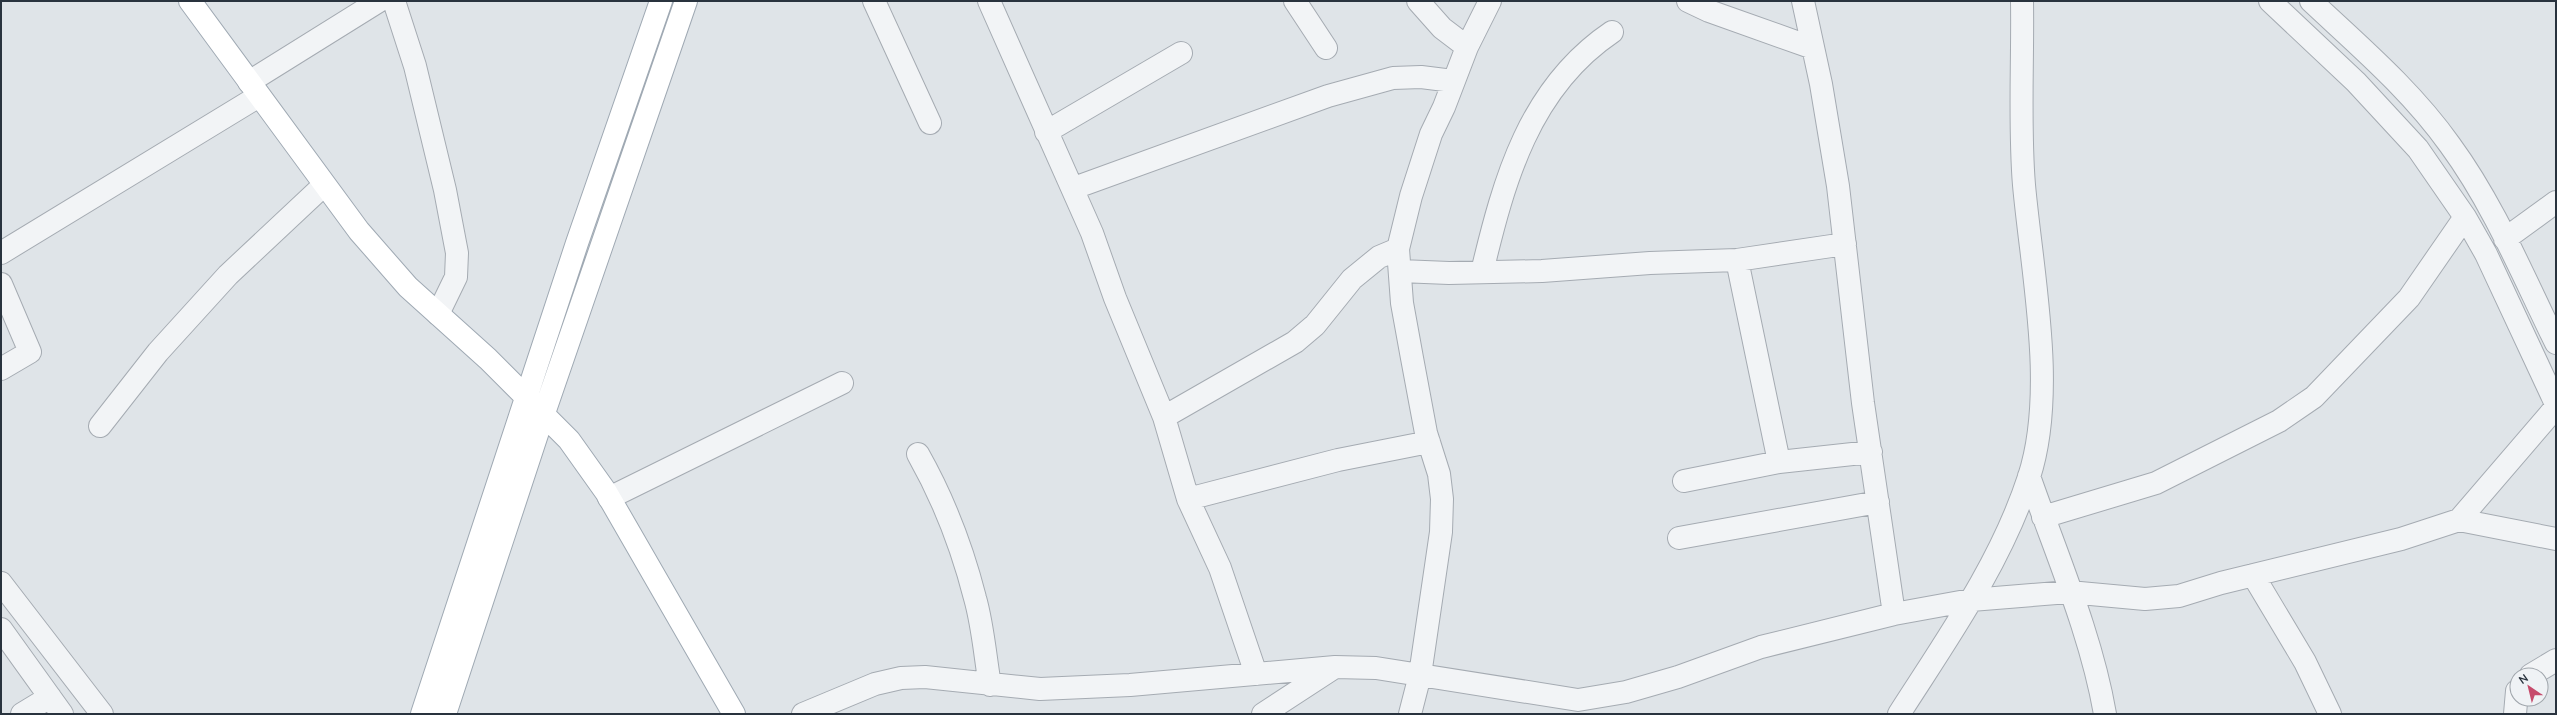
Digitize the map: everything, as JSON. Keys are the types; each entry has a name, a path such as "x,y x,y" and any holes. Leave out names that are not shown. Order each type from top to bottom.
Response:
{"main road":[{"path":"190,1 359,231 408,287 544,413 569,440 609,498 734,714"},
{"path":"422,714 526,396 661,1"},
{"path":"446,714 544,413 686,1"}],"street":[{"path":"1,253 254,89 379,1"},
{"path":"394,1 415,66 445,190 457,253 456,277 438,314"},
{"path":"874,1 930,123"},
{"path":"989,1 1046,132 1074,188 1115,298 1164,417 1188,499 1220,568 1256,674"},
{"path":"1295,1 1326,48"},
{"path":"1418,1 1442,28 1467,47"},
{"path":"1688,1 1708,11 1813,48"},
{"path":"1803,1 1838,186 1871,452 1894,614"},
{"path":"1899,714 1993,562 2029,476 2040,416 2040,345 2024,183 2022,1"},
{"path":"2270,1 2356,82 2418,149 2466,217 2486,254 2556,404"},
{"path":"2311,1 2399,84 2450,144 2483,197 2506,239 2556,343"},
{"path":"1410,714 1420,675 1441,532 1442,506 1439,474 1429,442 1412,358 1398,249 1421,163 1453,81 1467,47 1495,2"},
{"path":"1482,272 1499,199 1516,152 1542,106 1565,74 1588,48 1612,32"},
{"path":"1046,132 1181,53"},
{"path":"1074,188 1328,96 1393,78 1421,77 1453,81"},
{"path":"100,426 158,352 228,274 324,185"},
{"path":"2506,239 2556,202"},
{"path":"2043,517 2156,483 2279,421 2314,397 2409,298 2466,217"},
{"path":"1400,271 1482,272 1737,260 1845,244"},
{"path":"1164,417 1295,342 1315,325 1352,279 1379,257 1398,249"},
{"path":"1737,260 1779,462"},
{"path":"1,284 30,352 1,369"},
{"path":"609,498 842,383"},
{"path":"2459,520 2556,407"},
{"path":"1188,499 1338,460 1429,442"},
{"path":"1684,481 1779,462 1871,452"},
{"path":"918,454 940,494 956,535 976,599 990,685"},
{"path":"2029,476 2070,592 2100,684 2105,714"},
{"path":"1679,538 1878,502"},
{"path":"803,714 875,684 901,678 925,677 990,685 1040,689 1335,667 1376,668 1420,675 1579,707 1678,677 1762,648 1894,614 1970,600 2070,592 2145,599 2179,596 2253,575 2401,539 2459,520 2556,539"},
{"path":"2253,575 2305,662 2330,714"},
{"path":"1,583 102,714"},
{"path":"1,629 56,706 22,714"},
{"path":"2544,667 2556,660"},
{"path":"1263,714 1335,667"}]}
